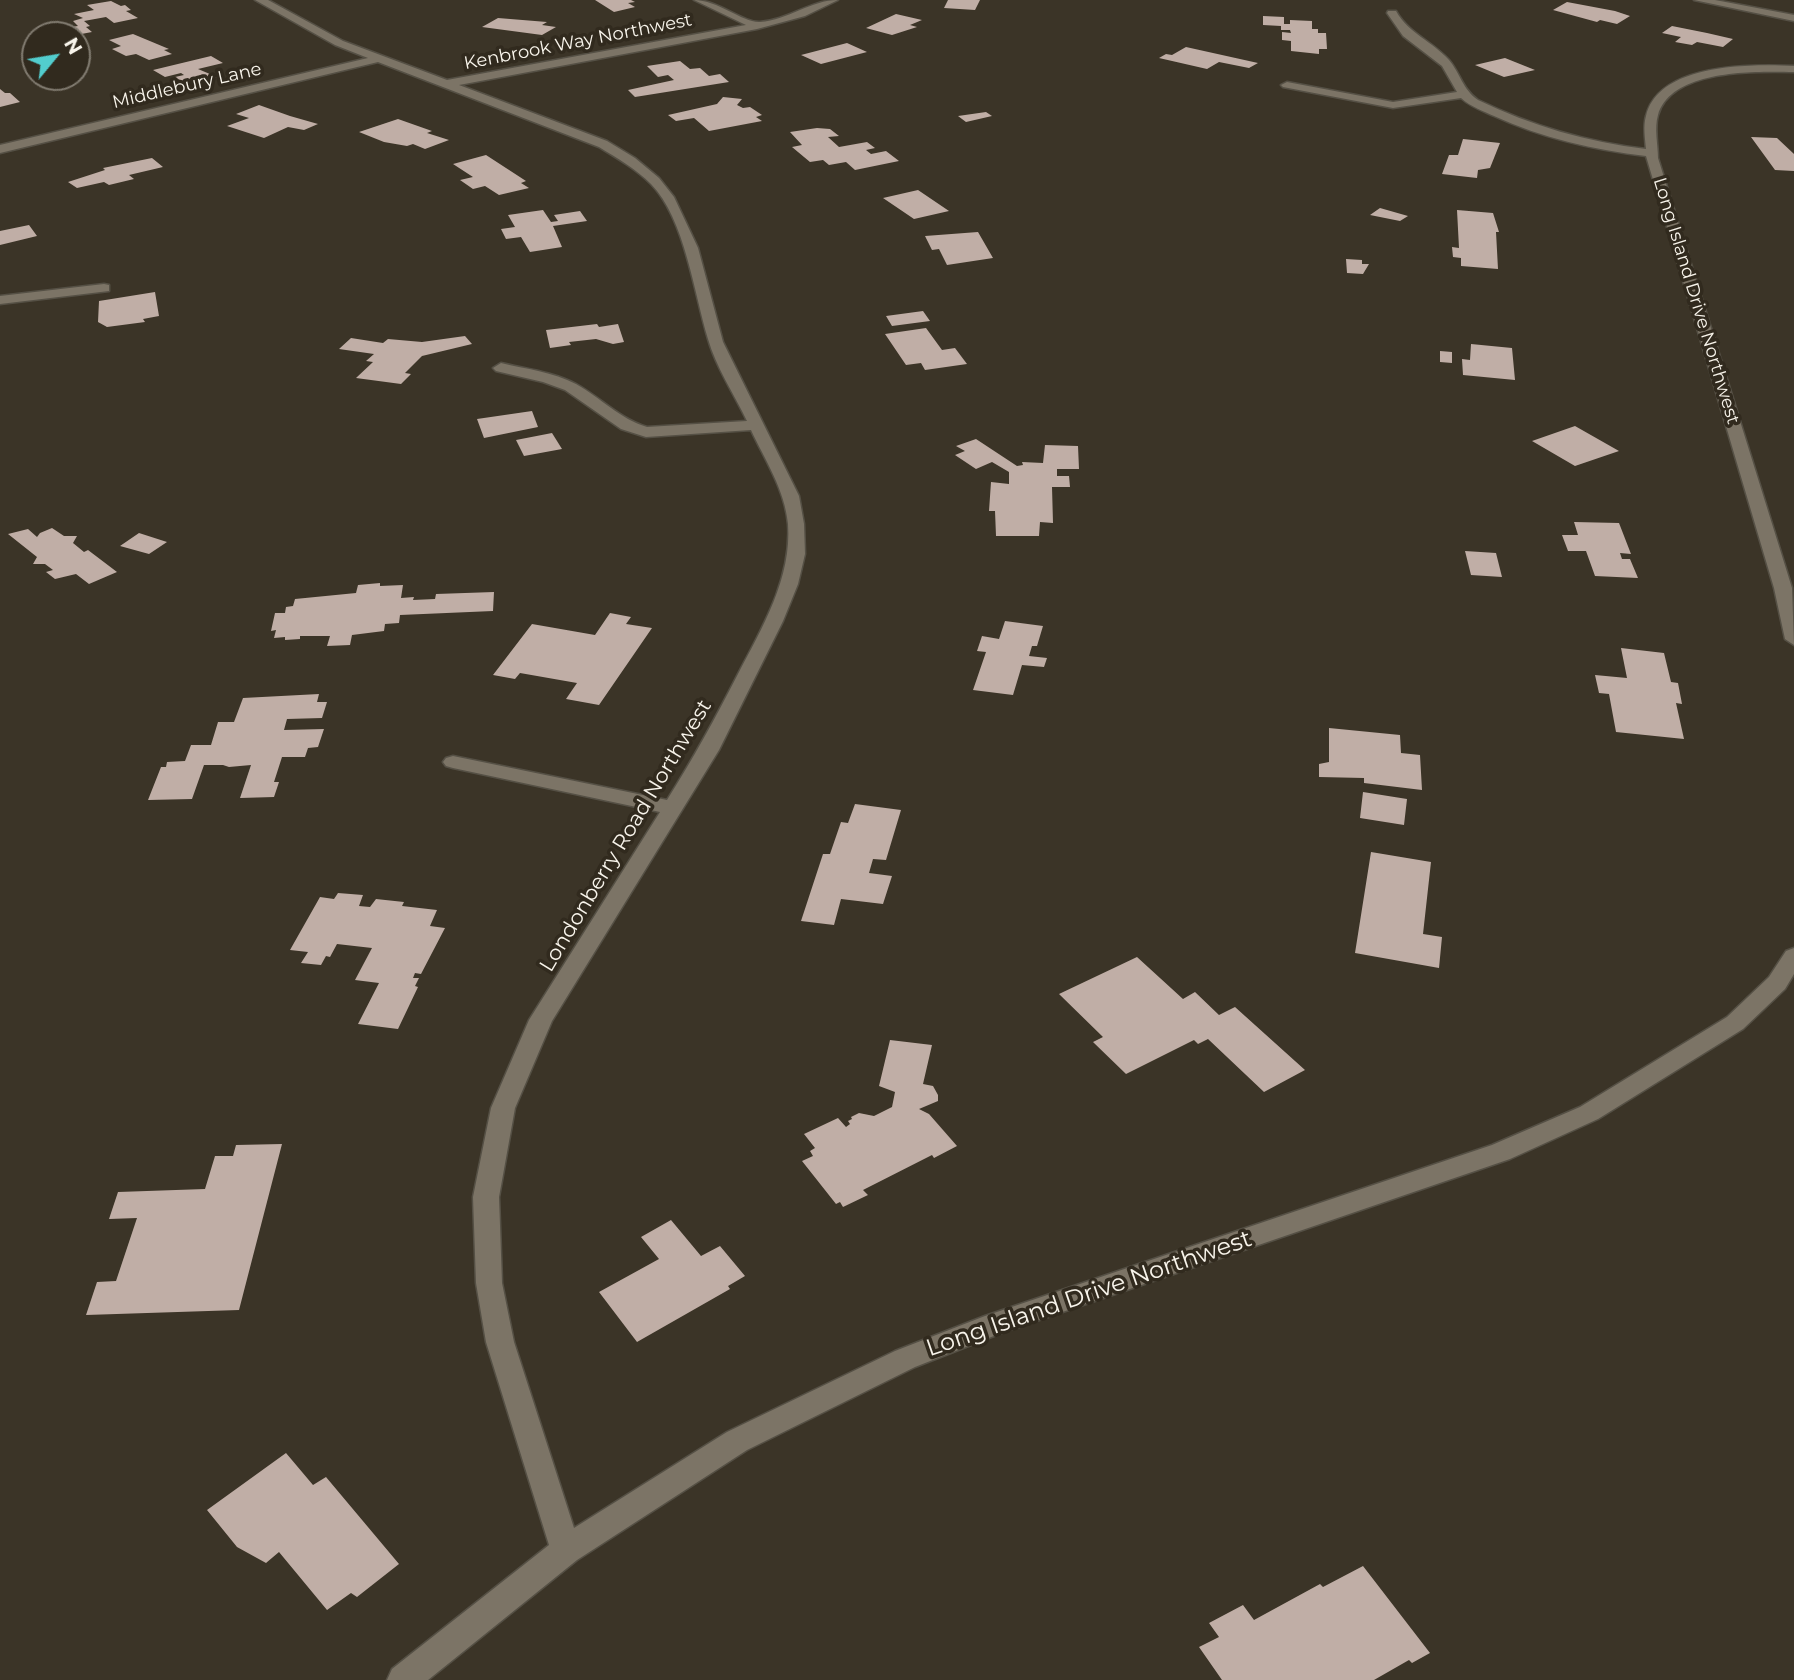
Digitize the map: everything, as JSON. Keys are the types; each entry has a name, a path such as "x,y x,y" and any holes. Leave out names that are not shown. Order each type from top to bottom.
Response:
{"street":[{"name":"Londonberry Road Northwest","path":"260,0 310,29 603,144 631,161 655,181 668,197 683,226 716,342 791,496 796,524 794,564 774,621 709,750 541,1020 503,1108 486,1196 489,1283 500,1342 566,1549"},
{"path":"699,0 757,26"},
{"name":"Kenbrook Way Northwest","path":"449,84 757,26 801,14 833,0"},
{"path":"1699,0 1794,18"},
{"path":"1392,13 1396,24 1445,61 1456,85 1469,100 1528,127 1618,150 1652,153"},
{"name":"Middlebury Lane","path":"0,149 381,58"},
{"name":"Long Island Drive Northwest","path":"1794,69 1720,72 1694,78 1672,89 1659,100 1652,114 1652,153 1783,589 1794,639"},
{"path":"1287,85 1393,105 1465,94"},
{"path":"0,300 104,288"},
{"path":"501,368 548,378 570,387 627,426 646,432 756,425"},
{"path":"453,762 673,808"},
{"name":"Long Island Drive Northwest","path":"403,1680 566,1549 737,1441 905,1359 995,1324 1501,1152 1589,1113 1735,1023 1777,983 1794,956"}],"building":[{"path":"595,0 631,0 635,2 628,3 635,7 614,12"},
{"path":"948,0 980,0 975,10 944,8"},
{"path":"111,1 125,5 131,10 126,11 138,18 114,23 106,17 73,21 83,18 74,14 94,10 87,5"},
{"path":"1567,2 1630,16 1617,24 1600,20 1597,22 1553,10"},
{"path":"896,14 922,20 910,25 917,27 892,35 866,28"},
{"path":"1263,16 1284,17 1284,24 1290,24 1290,20 1312,21 1312,29 1318,29 1318,33 1326,33 1327,49 1319,49 1319,54 1291,51 1291,41 1282,40 1282,32 1291,33 1290,30 1281,30 1281,26 1263,25"},
{"path":"498,18 547,22 542,25 556,27 542,35 482,27"},
{"path":"1672,26 1733,39 1723,47 1697,42 1692,45 1675,42 1681,37 1662,33"},
{"path":"133,34 169,49 164,50 172,54 149,60 136,54 126,56 112,49 121,46 109,40"},
{"path":"847,43 867,52 821,64 801,55"},
{"path":"1186,47 1258,63 1249,68 1219,62 1207,69 1159,58 1166,54 1172,55"},
{"path":"211,56 223,63 198,69 217,77 188,85 175,77 184,75 181,73 165,77 153,70"},
{"path":"1505,58 1535,70 1504,77 1475,65"},
{"path":"680,61 690,69 700,68 709,76 720,74 729,82 635,97 628,90 674,80 668,75 658,77 647,66"},
{"path":"0,89 10,93 20,102 0,107"},
{"path":"723,97 742,99 737,105 750,107 762,115 756,117 762,121 709,131 694,118 676,121 668,115 717,104"},
{"path":"259,105 318,124 304,130 288,127 264,138 227,126 249,118 236,114"},
{"path":"986,112 992,116 966,122 958,116"},
{"path":"398,119 449,140 425,149 413,144 407,146 384,142 359,132"},
{"path":"830,129 839,136 828,137 839,147 867,142 875,148 866,150 871,154 886,151 899,161 855,170 846,162 829,165 823,160 810,162 792,147 802,145 790,132"},
{"path":"1751,137 1777,138 1794,154 1794,171 1775,170"},
{"path":"1463,139 1500,143 1490,168 1478,170 1477,178 1442,174 1449,155 1458,155"},
{"path":"486,155 526,181 521,183 529,188 499,195 485,186 473,189 460,180 473,177 453,164"},
{"path":"152,158 163,167 129,175 134,179 77,188 68,182 105,170 103,168"},
{"path":"918,190 949,211 914,219 883,198"},
{"path":"1380,208 1408,216 1400,221 1370,215"},
{"path":"543,210 551,222 558,221 554,215 580,211 587,221 553,226 562,247 530,252 521,237 506,239 501,229 515,227 508,215"},
{"path":"1457,210 1493,213 1499,232 1496,232 1498,269 1461,266 1461,258 1453,257 1452,247 1459,248"},
{"path":"29,225 37,236 0,245 0,231"},
{"path":"978,232 993,258 947,265 939,249 932,250 925,236"},
{"path":"1346,259 1362,260 1362,264 1369,264 1363,274 1347,273"},
{"path":"155,292 159,316 143,319 145,322 107,327 98,322 99,301"},
{"path":"923,311 930,321 892,326 886,316"},
{"path":"597,324 599,327 618,324 624,342 613,344 596,339 569,342 571,345 550,348 546,330"},
{"path":"926,328 942,350 955,348 967,364 925,370 921,363 906,365 885,334"},
{"path":"465,336 472,344 422,356 405,373 411,374 401,384 356,378 373,362 366,361 374,354 339,349 351,338 383,343 388,339 422,342"},
{"path":"1471,344 1512,348 1515,380 1463,375 1462,359 1470,360"},
{"path":"1440,351 1452,352 1452,363 1440,362"},
{"path":"532,411 538,427 484,438 477,419"},
{"path":"1575,426 1619,451 1575,466 1532,441"},
{"path":"552,433 562,449 524,456 516,440"},
{"path":"976,439 1017,466 1023,465 1022,462 1043,463 1045,445 1078,446 1079,469 1057,469 1057,476 1069,476 1070,487 1052,487 1053,523 1040,522 1039,536 996,536 995,511 989,511 991,482 1009,484 1009,472 992,462 976,469 955,455 965,451 956,446"},
{"path":"1574,522 1619,523 1631,554 1620,553 1622,559 1630,559 1638,578 1595,576 1586,551 1568,551 1562,535 1578,535"},
{"path":"52,528 64,536 77,536 73,543 84,552 88,550 117,572 89,584 76,574 55,579 46,572 53,570 45,564 33,564 37,557 8,534 28,529 37,537"},
{"path":"139,533 167,542 149,554 120,546"},
{"path":"1465,551 1496,553 1502,577 1471,575"},
{"path":"380,583 380,586 403,585 401,598 414,597 413,600 435,599 436,594 494,592 493,611 400,615 399,623 385,624 384,631 352,635 350,645 327,646 330,636 300,636 300,639 285,640 285,637 274,638 276,630 271,631 275,613 285,613 286,607 293,606 295,599 356,593 358,585"},
{"path":"610,613 631,617 626,624 652,628 599,705 566,699 577,683 520,673 515,679 493,675 532,624 595,635"},
{"path":"1005,621 1043,626 1037,646 1032,646 1029,656 1047,658 1044,667 1022,665 1013,695 973,690 986,652 977,651 982,636 999,639"},
{"path":"1621,648 1664,653 1671,682 1678,683 1682,704 1676,703 1684,739 1616,732 1609,694 1599,693 1595,675 1627,678"},
{"path":"319,694 317,702 327,702 322,718 287,719 284,730 324,729 318,747 308,748 305,757 282,757 274,782 279,782 274,797 240,798 251,765 204,765 192,799 148,800 161,767 166,767 167,762 185,761 191,745 211,745 218,722 234,722 243,698"},
{"path":"1329,728 1400,735 1401,753 1420,755 1422,790 1364,783 1364,778 1319,777 1319,764 1329,762"},
{"path":"1363,792 1407,799 1404,825 1360,818"},
{"path":"855,804 901,810 886,860 873,859 869,873 892,876 883,904 841,899 834,925 801,921 823,854 830,854 841,822 848,823"},
{"path":"1371,852 1431,862 1423,934 1442,937 1439,968 1355,953"},
{"path":"338,893 363,895 359,906 370,907 376,899 404,902 402,906 437,910 430,926 445,928 421,974 415,973 413,978 419,978 415,986 418,987 398,1029 358,1024 379,983 355,980 372,948 337,944 330,957 326,956 321,965 301,963 308,952 290,950 320,897 334,899"},
{"path":"1137,957 1183,999 1195,992 1219,1015 1235,1007 1305,1070 1264,1092 1208,1039 1198,1044 1194,1040 1126,1074 1093,1042 1103,1037 1059,994"},
{"path":"890,1040 932,1045 923,1084 933,1086 938,1101 919,1109 929,1114 957,1146 934,1158 932,1155 863,1190 868,1195 843,1207 840,1202 836,1204 802,1161 813,1156 810,1151 815,1148 804,1134 838,1118 846,1127 850,1124 848,1121 851,1117 859,1113 874,1116 892,1107 895,1092 879,1086"},
{"path":"282,1144 239,1310 86,1315 97,1282 116,1281 137,1218 109,1219 118,1192 205,1189 215,1156 233,1156 236,1145"},
{"path":"671,1220 701,1256 720,1246 745,1276 728,1286 730,1289 637,1342 599,1292 659,1259 641,1237"},
{"path":"286,1453 313,1485 326,1477 399,1564 357,1597 351,1593 327,1610 279,1552 266,1563 237,1547 207,1510"},
{"path":"1363,1566 1430,1653 1412,1663 1409,1660 1374,1680 1222,1680 1199,1647 1219,1637 1209,1623 1243,1605 1254,1620 1320,1584 1323,1587"}]}
